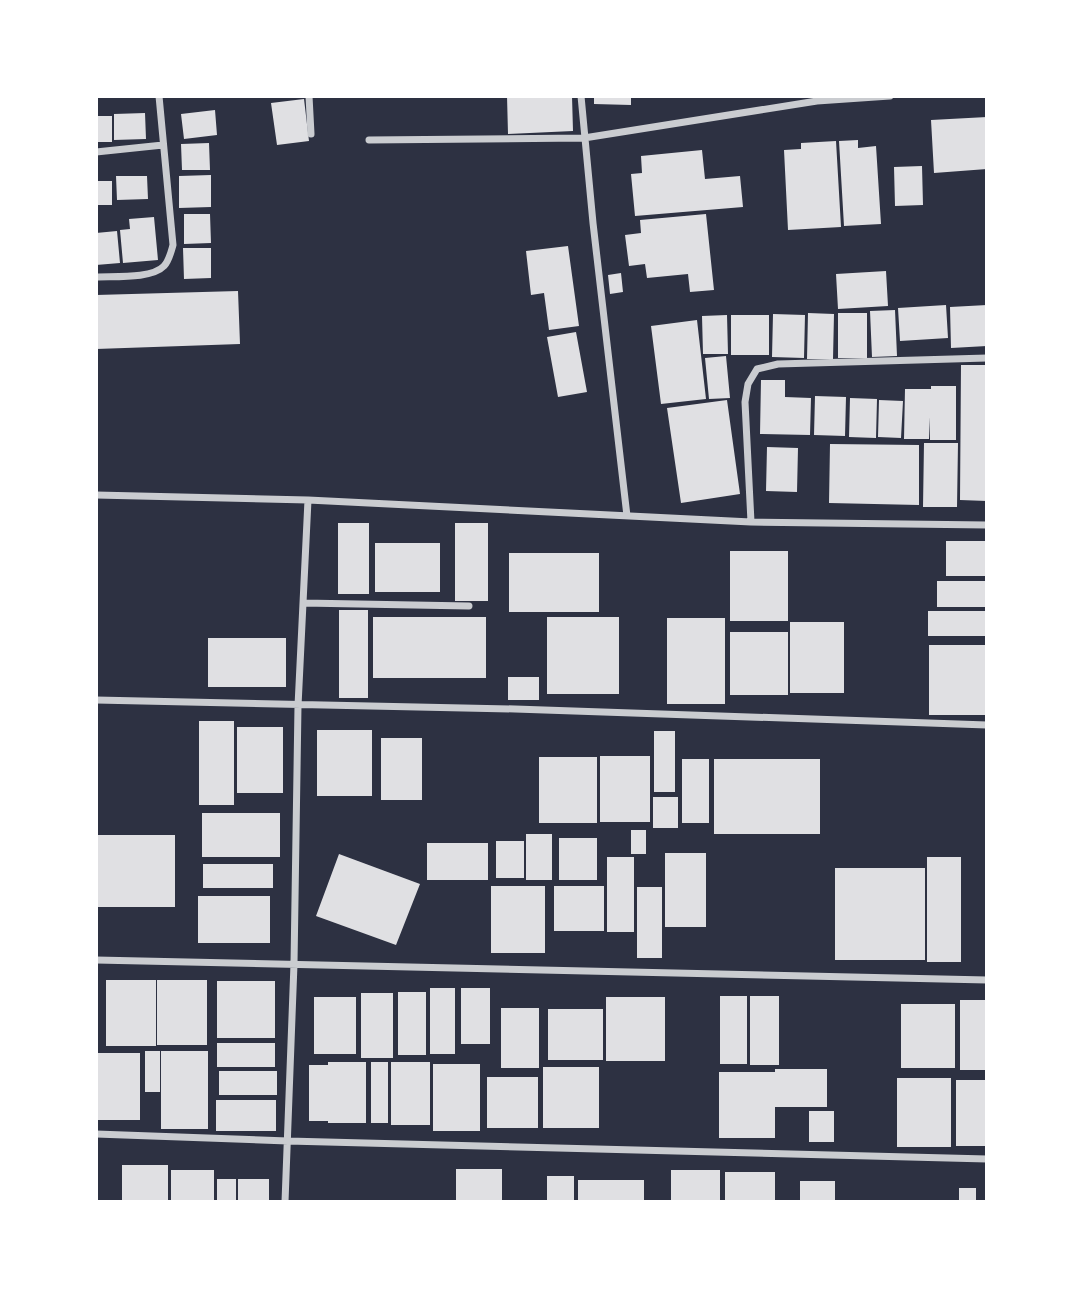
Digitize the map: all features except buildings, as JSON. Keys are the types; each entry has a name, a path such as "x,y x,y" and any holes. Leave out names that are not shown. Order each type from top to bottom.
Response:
{"street":[{"path":"96,277 153,274 165,266 173,245 159,96"},
{"path":"309,96 312,134"},
{"path":"581,96 627,516"},
{"path":"369,140 584,138 817,101 890,96"},
{"path":"96,152 163,145"},
{"path":"751,522 745,402 748,384 757,369 778,364 987,358"},
{"path":"96,495 308,500 751,522 987,525"},
{"path":"285,1202 294,964 298,706 308,500"},
{"path":"303,603 469,606"},
{"path":"96,700 515,709 987,725"},
{"path":"96,960 987,980"},
{"path":"96,1134 987,1159"}]}
